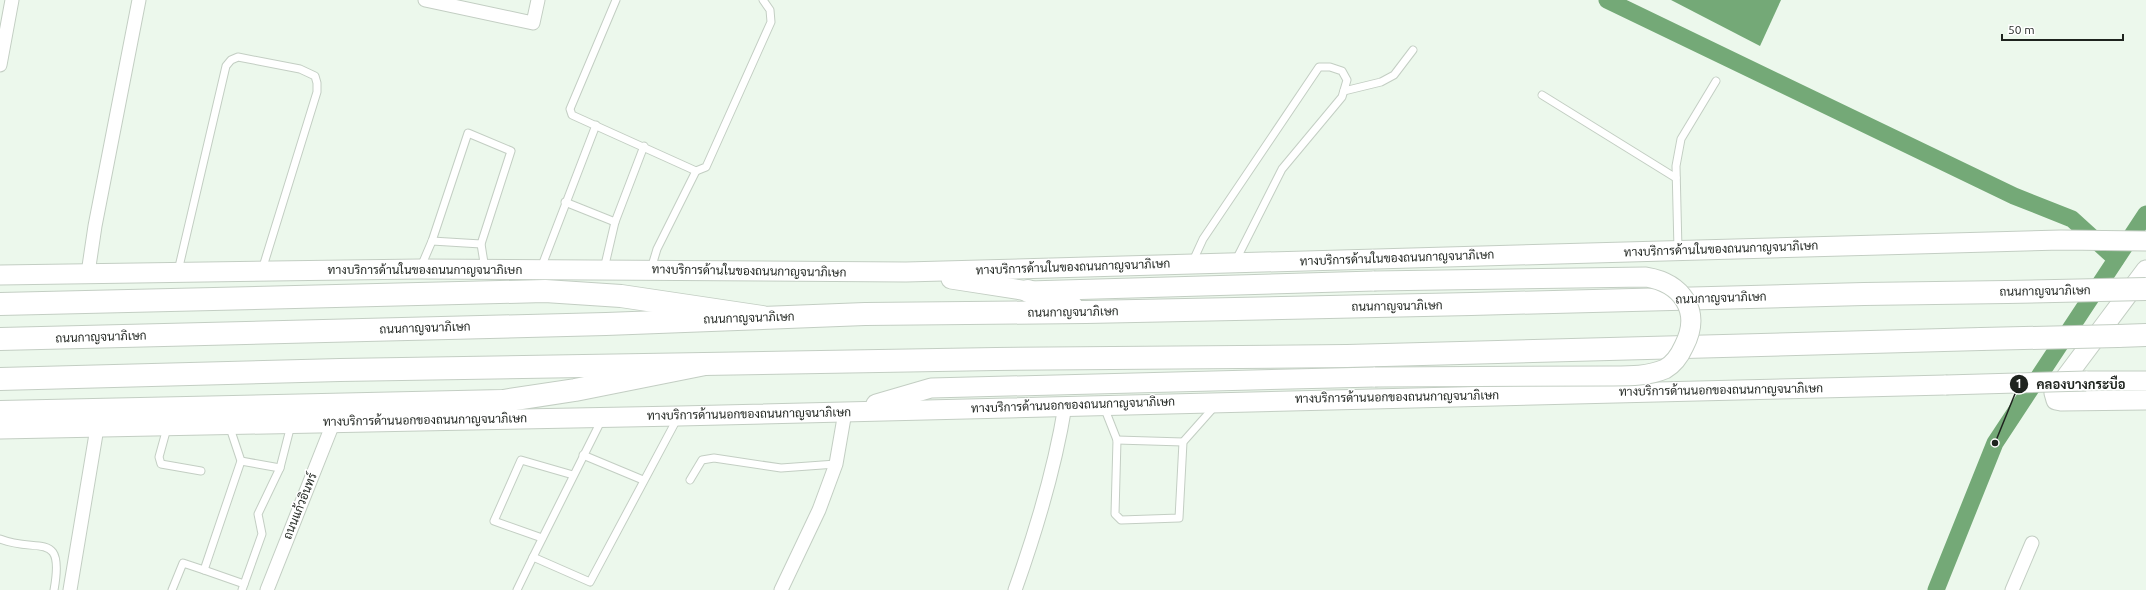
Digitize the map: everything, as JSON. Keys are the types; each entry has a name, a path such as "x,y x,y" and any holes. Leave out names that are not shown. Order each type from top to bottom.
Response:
{"highway":[{"name":"ถนนกาญจนาภิเษก","path":"0,340 606,324 865,314 1086,312 2146,289"},
{"path":"1028,291 1086,312"},
{"path":"0,304 558,292 621,296 762,318"},
{"path":"0,379 348,370 1347,356 2146,335"},
{"path":"0,412 224,416 503,401 568,392 705,364"}],"main road":[{"name":"ทางบริการด้านในของถนนกาญจนาภิเษก","path":"0,275 420,269 906,272 2061,240 2146,241"},
{"path":"2146,270 2054,394 2056,400 2062,401 2146,400"},
{"path":"848,412 932,388 1375,377 1613,376 1648,374 1664,369 1674,362 1688,338 1690,326 1687,303 1680,292 1671,284 1659,279 1646,277 1374,281 1028,291 906,272"},
{"name":"ทางบริการด้านนอกของถนนกาญจนาภิเษก","path":"0,429 97,428 168,425 224,416 292,422 678,416 1219,401 2086,381 2146,381"}],"street":[{"path":"0,65 12,0"},
{"path":"88,273 95,226 139,0"},
{"path":"424,0 440,2 533,23 538,0"},
{"path":"1015,590 1060,439 1065,406"},
{"path":"781,590 819,510 836,464 848,412"},
{"name":"ถนนแก้วอินทร์","path":"267,590 334,421"},
{"path":"70,590 97,428"},
{"path":"2012,590 2032,543"}],"lane":[{"path":"616,0 570,109 572,115 644,146 696,171"},
{"path":"651,270 657,249 696,171 706,167 771,22 770,10 763,0"},
{"path":"1344,91 1381,82 1394,75 1413,50"},
{"path":"178,273 226,66 231,60 238,57 300,69 315,76 318,83 317,92 261,272"},
{"path":"1192,264 1203,239 1319,67 1330,67 1342,71 1347,80 1342,97 1282,169 1236,262"},
{"path":"1678,250 1676,166 1681,139 1716,81"},
{"path":"1542,95 1676,178"},
{"path":"540,269 596,125"},
{"path":"420,269 432,241 468,133 511,151 481,244 486,270"},
{"path":"604,269 615,222 644,146"},
{"path":"565,202 615,222"},
{"path":"432,241 481,244"},
{"path":"1103,404 1117,440 1115,514 1121,520 1179,518 1183,442 1219,401"},
{"path":"204,570 241,461 224,416"},
{"path":"533,557 590,582 678,416"},
{"path":"517,590 603,417"},
{"path":"172,590 183,563 204,570 243,587 262,534 258,514 280,468 292,422"},
{"path":"168,425 159,457 161,464 201,471"},
{"path":"1117,440 1183,442"},
{"path":"583,455 643,480"},
{"path":"690,480 702,460 708,459 781,468 836,464"},
{"path":"542,538 494,521 521,460 573,475"},
{"path":"241,461 280,468"},
{"path":"0,539 12,544 37,544 51,549 57,557 58,572 54,590"}],"shaded area":[{"path":"1671,0 1781,0 1760,46"}],"waterway":[{"path":"1607,0 2014,196 2072,219 2116,259"},
{"path":"1936,590 1995,443 2146,214"}],"place":[{"name":"คลองบางกระบือ","path":"1995,443"}]}
